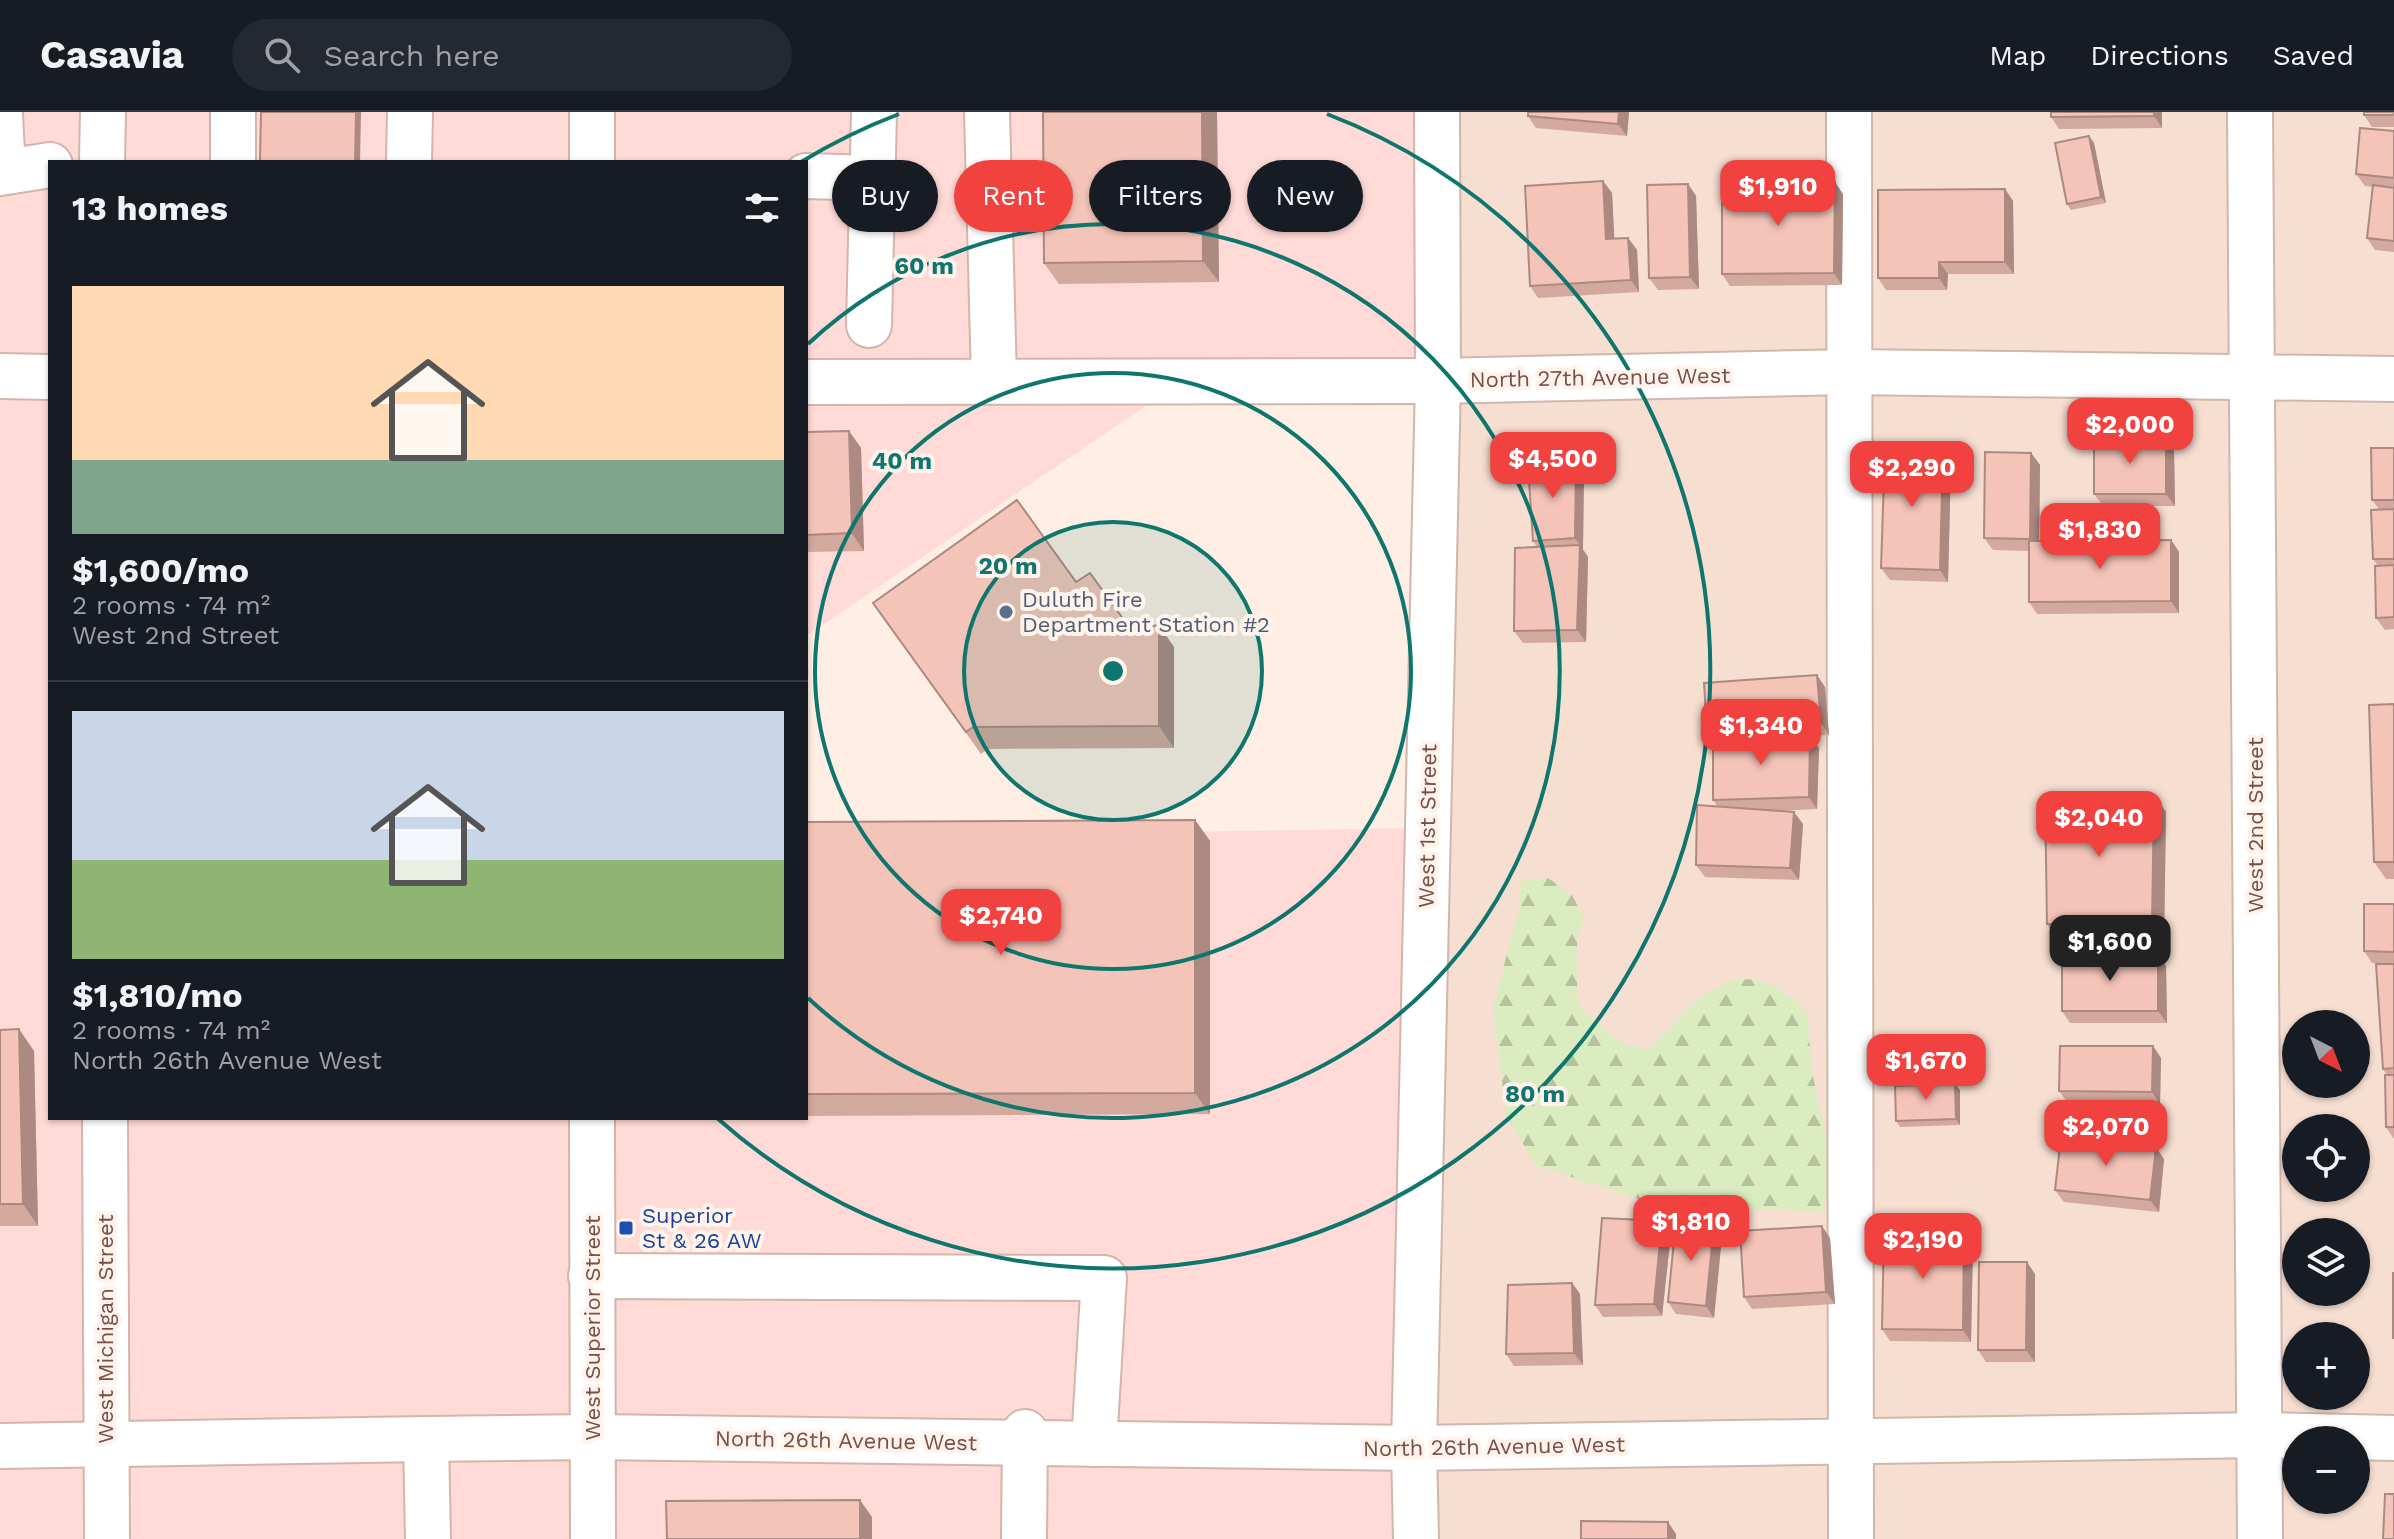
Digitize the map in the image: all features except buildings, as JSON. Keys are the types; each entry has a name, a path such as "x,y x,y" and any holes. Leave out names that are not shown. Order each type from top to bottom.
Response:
{"street":[{"path":"93,160 103,112"},
{"path":"233,112 233,160"},
{"path":"409,160 410,112"},
{"path":"592,112 592,160"},
{"path":"873,160 874,112"},
{"path":"987,112 994,380"},
{"name":"West 1st Street","path":"1416,1539 1414,1448 1438,381 1437,112"},
{"path":"1849,112 1851,1539"},
{"name":"West 2nd Street","path":"2250,112 2260,1539"},
{"path":"0,115 1,172 48,165"},
{"path":"808,176 832,177"},
{"path":"869,325 871,232"},
{"name":"North 27th Avenue West","path":"808,382 1438,381 1849,372 2394,379"},
{"path":"0,376 48,377"},
{"name":"West Michigan Street","path":"105,1120 107,1539"},
{"name":"West Superior Street","path":"592,1120 593,1539"},
{"path":"591,1276 1104,1278 1094,1444"},
{"name":"North 26th Avenue West","path":"0,1446 593,1437 1025,1437 1094,1444 1414,1448 2260,1435 2394,1438"},
{"path":"1024,1539 1025,1437"},
{"path":"426,1439 428,1539"}],"shaded area":[{"path":"0,112 1437,112 1438,381 1184,380 808,635 808,160 48,160 48,1120 808,1120 808,838 1427,828 1426,1539 0,1539"},
{"path":"1437,112 2394,112 2394,1539 1416,1539"}],"green space":[{"path":"1548,878 1572,895 1584,918 1577,935 1577,1002 1622,1043 1648,1050 1691,1005 1708,992 1725,983 1743,979 1763,982 1783,992 1807,1013 1812,1072 1835,1178 1821,1212 1767,1209 1687,1215 1535,1165 1506,1114 1493,1007 1518,912 1521,881"}],"place":[{"name":"Duluth Fire Department Station #2","path":"1006,612"},
{"name":"Superior St & 26 AW","path":"626,1228"}]}
